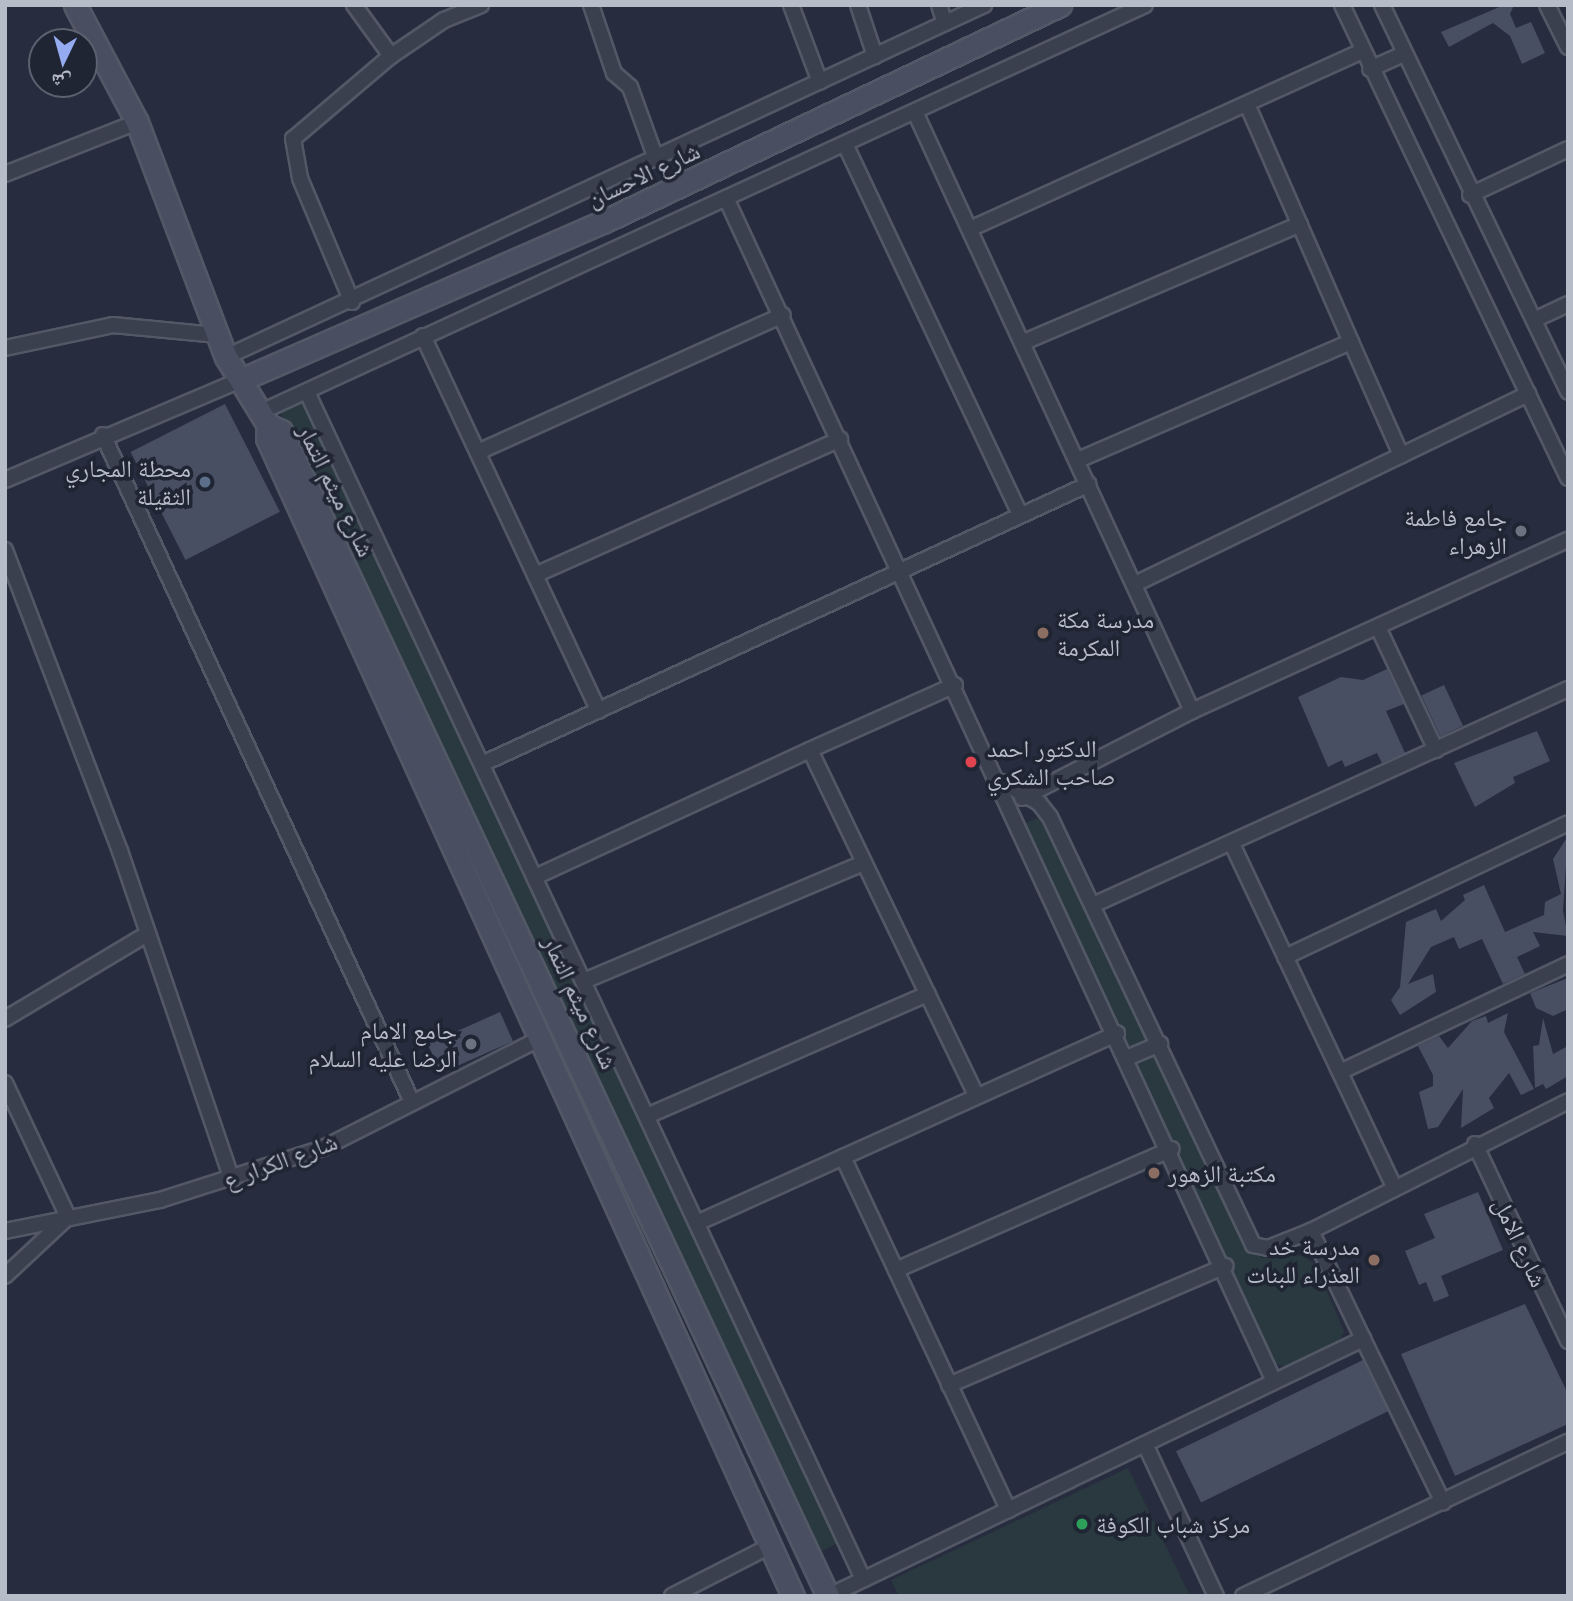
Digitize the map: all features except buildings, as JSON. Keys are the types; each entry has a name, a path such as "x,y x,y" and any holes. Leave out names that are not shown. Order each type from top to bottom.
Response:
{"street":[{"path":"75,5 137,122 226,357 243,379 265,419 307,392 424,336 1145,5"},
{"path":"354,5 391,55"},
{"path":"352,302 300,178 293,139 391,55 444,20 481,5"},
{"path":"591,5 614,72 630,87 656,159"},
{"path":"791,5 820,82"},
{"path":"858,5 875,56"},
{"path":"939,5 945,23"},
{"path":"226,357 352,302 984,5"},
{"name":"شارع الاحسان","path":"243,379 615,216 1060,5"},
{"path":"1342,5 1370,69 1528,394 1561,447 1568,478"},
{"path":"1382,5 1470,195 1568,392"},
{"path":"1547,5 1568,47"},
{"path":"972,228 1363,51"},
{"path":"1370,69 1405,54"},
{"path":"1247,104 1401,455"},
{"path":"915,112 972,228 1192,711"},
{"path":"5,174 137,122"},
{"path":"845,144 1020,515"},
{"path":"1470,195 1568,149"},
{"path":"726,198 1002,782 1172,1149 1275,1381"},
{"path":"1024,342 1300,224"},
{"path":"1534,320 1568,304"},
{"path":"478,452 783,315"},
{"path":"5,348 113,325 216,335"},
{"path":"424,336 599,711"},
{"path":"1078,460 1351,342"},
{"path":"5,480 103,435 243,379"},
{"path":"307,392 863,1579"},
{"path":"1135,584 1528,394"},
{"name":"شارع ميثم التمار","path":"265,419 267,438 537,1040 793,1596"},
{"name":"شارع ميثم التمار","path":"265,419 287,444 829,1596"},
{"path":"103,435 412,1102"},
{"path":"535,575 841,439"},
{"path":"482,764 902,573 1089,484"},
{"path":"1011,803 1192,711 1568,540"},
{"path":"5,551 147,934 232,1180"},
{"path":"1378,627 1436,750"},
{"path":"535,877 955,685"},
{"path":"1093,905 1568,689"},
{"path":"810,750 976,1095"},
{"path":"1002,782 1028,795 1050,817 1160,1044 1253,1245 1268,1248 1311,1231 1475,1144 1568,1101"},
{"path":"1285,957 1568,823"},
{"path":"1231,844 1394,1186"},
{"path":"584,981 864,863"},
{"path":"5,1019 147,934"},
{"path":"1340,1072 1568,964"},
{"path":"647,1116 928,995"},
{"path":"697,1223 1117,1033"},
{"name":"شارع الكرار ع","path":"5,1231 232,1180 323,1148 537,1040"},
{"path":"1129,1057 1160,1044"},
{"path":"5,1083 9,1106 68,1217 5,1276"},
{"name":"شارع الامل","path":"1475,1144 1568,1341"},
{"path":"896,1270 1172,1149"},
{"path":"843,1157 1008,1510"},
{"path":"1311,1231 1443,1502"},
{"path":"949,1385 1225,1266"},
{"path":"829,1596 1363,1339"},
{"path":"1243,1596 1272,1590 1443,1502 1568,1442"},
{"path":"1145,1444 1216,1596"},
{"path":"672,1596 770,1546"}],"shaded area":[{"path":"306,401 838,1543 813,1555 281,413"},
{"path":"1044,815 1149,1040 1130,1049 1025,824"},
{"path":"1158,1054 1249,1251 1263,1258 1301,1255 1315,1264 1344,1331 1338,1345 1289,1367 1274,1364 1137,1063"},
{"name":"مركز شباب الكوفة","path":"1128,1468 1190,1596 899,1596 891,1580"}],"place":[{"name":"محطة المجاري الثقيلة","path":"205,482"},
{"name":"جامع فاطمة الزهراء","path":"1521,531"},
{"name":"مدرسة مكة المكرمة","path":"1043,633"},
{"name":"الدكتور احمد صاحب الشكري","path":"971,762"},
{"name":"جامع الامام الرضا عليه السلام","path":"471,1044"},
{"name":"مكتبة الزهور","path":"1154,1173"},
{"name":"مدرسة خد العذراء للبنات","path":"1374,1260"},
{"name":"مركز شباب الكوفة","path":"1082,1524"}]}
